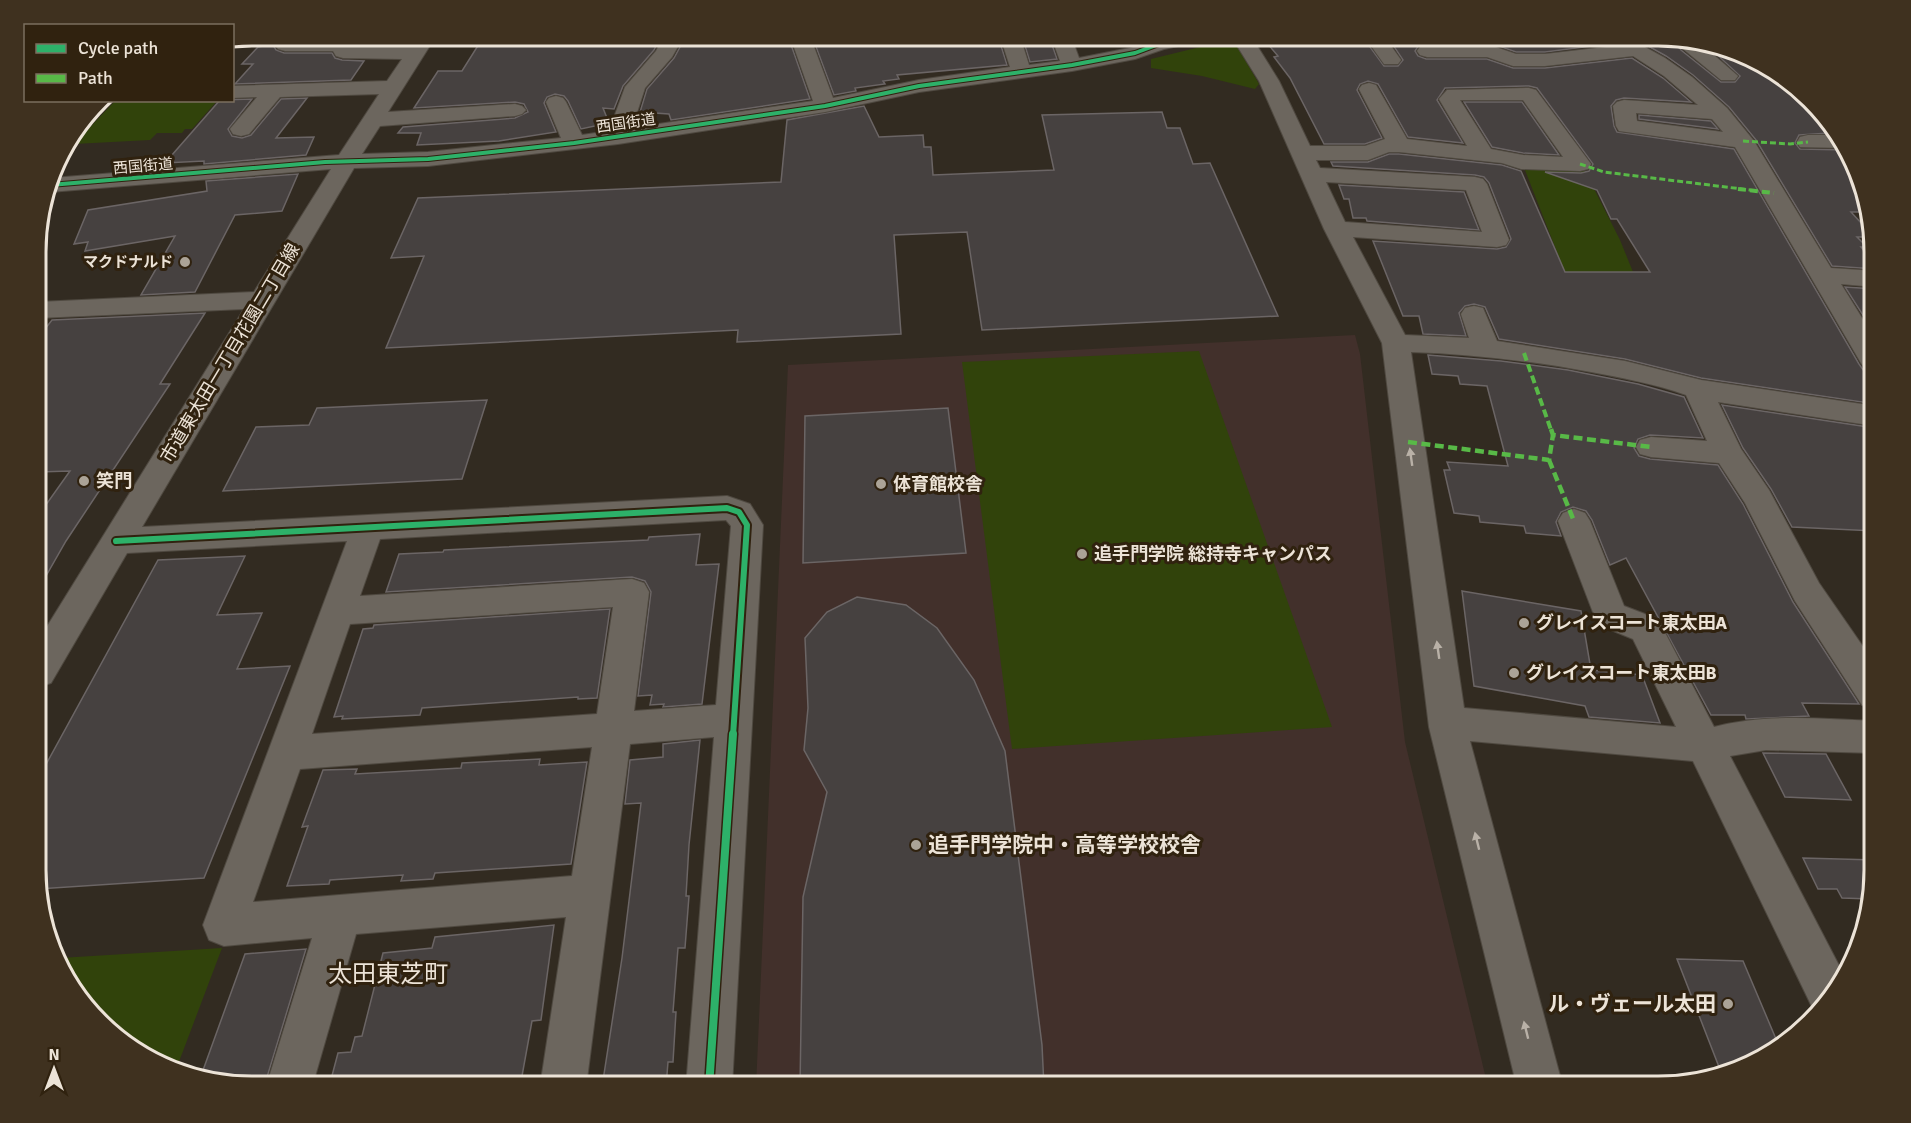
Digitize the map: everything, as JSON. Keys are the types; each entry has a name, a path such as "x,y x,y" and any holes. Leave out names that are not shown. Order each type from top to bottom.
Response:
{"street":[{"path":"1014,46 1022,71"},
{"path":"1065,46 1072,65"},
{"name":"西国街道","path":"58,184 346,162 428,159 618,137 825,106 919,86 1072,65 1135,53 1153,46"},
{"path":"1247,46 1269,81 1336,229 1396,343 1448,727 1537,1076"},
{"path":"1381,46 1391,60"},
{"path":"1424,46 1445,80 1449,99 1484,154"},
{"path":"1449,46 1490,51 1513,60 1545,60 1632,50"},
{"path":"1562,46 1578,57"},
{"path":"1626,46 1644,54 1665,69 1719,113 1743,141 1864,347"},
{"path":"341,47 342,52 400,47"},
{"name":"市道東太田一丁目花園二丁目線","path":"46,659 346,162 420,47"},
{"path":"618,137 635,87 668,47"},
{"path":"804,47 825,106"},
{"path":"1545,60 1560,80"},
{"path":"1665,69 1709,60"},
{"path":"1306,163 1368,153 1386,146 1399,145 1484,154 1521,162 1580,164 1529,94 1445,80"},
{"path":"234,92 393,87"},
{"path":"1369,90 1399,145"},
{"path":"241,129 274,91"},
{"path":"556,102 574,142"},
{"path":"1719,113 1624,106 1627,126 1743,141"},
{"path":"372,120 515,110"},
{"path":"1808,142 1832,142"},
{"path":"1306,163 1475,184 1497,240 1336,229"},
{"path":"1823,275 1864,278"},
{"path":"46,310 263,300"},
{"path":"1474,314 1486,348"},
{"path":"1396,343 1486,348 1608,366 1698,389 1864,414"},
{"path":"1698,389 1728,453 1758,498 1807,592 1864,678"},
{"path":"1651,447 1728,453"},
{"path":"116,541 727,508 739,512 747,525 710,1076"},
{"path":"1574,521 1611,615 1646,629 1827,988"},
{"path":"368,527 224,925 590,895"},
{"path":"338,611 632,592 565,1076"},
{"path":"286,753 733,720"},
{"path":"1448,727 1464,724 1705,746 1743,736 1766,734 1864,737"},
{"path":"292,1076 340,915"}],"shaded area":[{"name":"追手門学院 総持寺キャンパス","path":"1355,335 1360,354 1405,742 1485,1076 756,1076 788,365"}],"green space":[{"path":"1203,46 1237,46 1259,84 1255,89 1202,76 1151,68 1151,59"},
{"path":"114,102 216,102 192,129 185,129 182,133 157,133 150,140 78,144"},
{"path":"1523,165 1584,169 1620,240 1642,294 1571,288"},
{"path":"1199,351 1332,727 1012,749 962,362"},
{"path":"222,948 179,1063 149,1049 107,1016 81,985 66,958"}],"building":[{"path":"1001,46 1007,65 897,75 899,79 883,81 885,84 855,88 856,91 834,95 816,47"},
{"path":"1025,46 1053,46 1057,59 1030,62"},
{"path":"1270,46 1369,46 1384,66 1398,66 1403,60 1394,46 1418,46 1415,51 1418,56 1426,59 1487,59 1513,68 1545,68 1632,58 1663,78 1691,102 1624,98 1616,100 1611,106 1617,132 1734,149 1864,371 1864,402 1701,378 1625,359 1499,339 1485,307 1474,304 1465,306 1459,313 1466,336 1423,334 1419,316 1403,316 1373,241 1497,249 1506,247 1511,239 1489,183 1484,177 1475,175 1333,166 1331,162 1368,162 1389,154 1399,154 1502,165 1521,171 1565,272 1650,272 1617,219 1611,219 1597,190 1545,172 1581,173 1589,171 1593,164 1537,88 1529,86 1445,88 1437,100 1463,143 1408,137 1378,84 1368,81 1360,84 1357,90 1382,138 1365,144 1324,144 1290,78 1274,57 1278,56"},
{"path":"1499,46 1592,46 1545,52 1516,52"},
{"path":"1648,46 1679,48 1721,82 1735,82 1740,76 1719,56 1737,62 1762,74 1804,107 1827,133 1799,135 1795,143 1800,149 1837,150 1843,161 1854,186 1861,212 1851,212 1862,224 1864,237 1857,237 1864,244 1864,247 1861,247 1864,250 1864,268 1832,266 1756,140 1729,107 1693,75"},
{"path":"258,47 274,47 284,53 332,53 335,58 342,60 364,61 351,80 235,84 253,64 242,64"},
{"path":"477,47 656,47 623,86 614,109 603,108 609,123 581,129 568,101 564,96 555,94 547,97 544,103 556,132 499,141 417,145 421,133 398,133 403,127 515,118 528,112 524,104 515,102 414,108 438,71 462,71"},
{"path":"680,47 792,47 810,99 671,120 669,114 640,112 647,89 674,58"},
{"path":"307,98 276,138 314,137 306,155 204,164 204,161 165,163 218,102 252,99 228,129 232,136 242,138 251,135 281,99"},
{"path":"1464,102 1522,102 1559,155 1523,153 1492,147"},
{"path":"864,106 879,137 923,135 924,147 931,147 933,175 1054,170 1042,115 1162,112 1167,128 1180,128 1193,164 1210,163 1278,316 982,330 967,232 894,235 901,334 737,342 738,330 386,348 424,256 391,258 418,198 781,182 787,120"},
{"path":"1639,115 1711,121 1718,129 1639,119"},
{"path":"298,174 282,211 235,215 195,292 141,295 175,236 85,251 88,242 74,244 88,210 207,191 206,181"},
{"path":"1339,185 1464,192 1479,230 1353,218 1349,199 1344,199"},
{"path":"1845,287 1864,288 1864,317"},
{"path":"205,313 160,384 170,384 66,541 46,576 46,505 70,471 46,472 46,328 52,320"},
{"path":"1428,355 1501,361 1568,370 1638,384 1684,397 1703,438 1650,435 1638,439 1634,448 1639,456 1650,459 1718,465 1743,504 1793,602 1859,704 1802,703 1809,716 1746,719 1745,715 1711,715 1626,558 1610,565 1592,520 1586,511 1573,507 1561,512 1556,522 1561,536 1526,533 1524,526 1480,522 1479,516 1454,513 1444,470 1450,470 1447,462 1508,466 1487,386 1460,384 1458,376 1432,374"},
{"path":"487,400 462,479 223,491 256,427 309,425 317,408"},
{"path":"1722,405 1864,426 1864,530 1792,527 1771,489 1743,448"},
{"name":"体育館校舎","path":"948,408 966,553 803,563 805,416"},
{"path":"700,534 696,565 719,564 702,704 663,707 664,704 650,705 652,695 638,696 651,592 645,581 632,577 386,592 399,554 648,540 649,537"},
{"path":"245,556 217,615 262,613 237,669 290,666 204,878 47,888 46,764 158,560"},
{"path":"1462,591 1581,611 1591,670 1642,675 1660,723 1589,717 1585,706 1474,686"},
{"name":"追手門学院中・高等学校校舎","path":"857,597 906,605 937,628 974,680 1005,751 1042,1045 1043,1076 800,1076 803,897 827,792 804,750 808,708 805,638 827,612"},
{"path":"610,609 597,698 578,699 578,697 422,708 420,715 342,719 343,716 334,717 363,629 373,628 374,625"},
{"path":"700,740 689,845 686,896 689,896 685,948 678,948 673,1012 676,1012 673,1062 668,1062 667,1076 604,1076 622,958 641,803 625,804 630,760 663,757 663,744"},
{"path":"1763,753 1826,754 1851,800 1785,797"},
{"path":"540,759 539,765 587,762 571,864 435,873 433,879 401,881 403,875 330,880 329,884 287,886 308,826 302,827 323,770 357,769 355,774 461,768 462,763"},
{"path":"1803,858 1864,860 1862,899 1842,898 1837,889 1818,889"},
{"path":"554,925 541,1020 532,1021 522,1076 332,1076 338,1053 351,1052 355,1037 362,1036 383,953 432,948 435,937"},
{"path":"306,949 267,1076 226,1075 203,1070 245,954"},
{"name":"ル・ヴェール太田","path":"1677,959 1743,961 1776,1039 1737,1061 1719,1067"}],"marked path":[{"path":"1743,141 1790,144 1808,142"},
{"path":"1580,164 1604,172 1774,193"},
{"path":"1524,353 1553,435 1651,447"},
{"path":"1408,442 1549,460 1553,435"},
{"path":"1549,460 1574,521"}],"cycle path":[{"path":"58,184 325,162 428,159 574,143 825,106 919,86 1072,65 1135,53 1153,46"},
{"path":"116,541 727,508 739,512 747,525 710,1076"}],"place":[{"name":"マクドナルド","path":"185,262"},
{"name":"笑門","path":"84,481"},
{"name":"体育館校舎","path":"881,484"},
{"name":"追手門学院 総持寺キャンパス","path":"1082,554"},
{"name":"グレイスコート東太田A","path":"1524,623"},
{"name":"グレイスコート東太田B","path":"1514,673"},
{"name":"追手門学院中・高等学校校舎","path":"916,845"},
{"name":"ル・ヴェール太田","path":"1728,1004"}],"district":[{"name":"太田東芝町","path":"388,974"}]}
